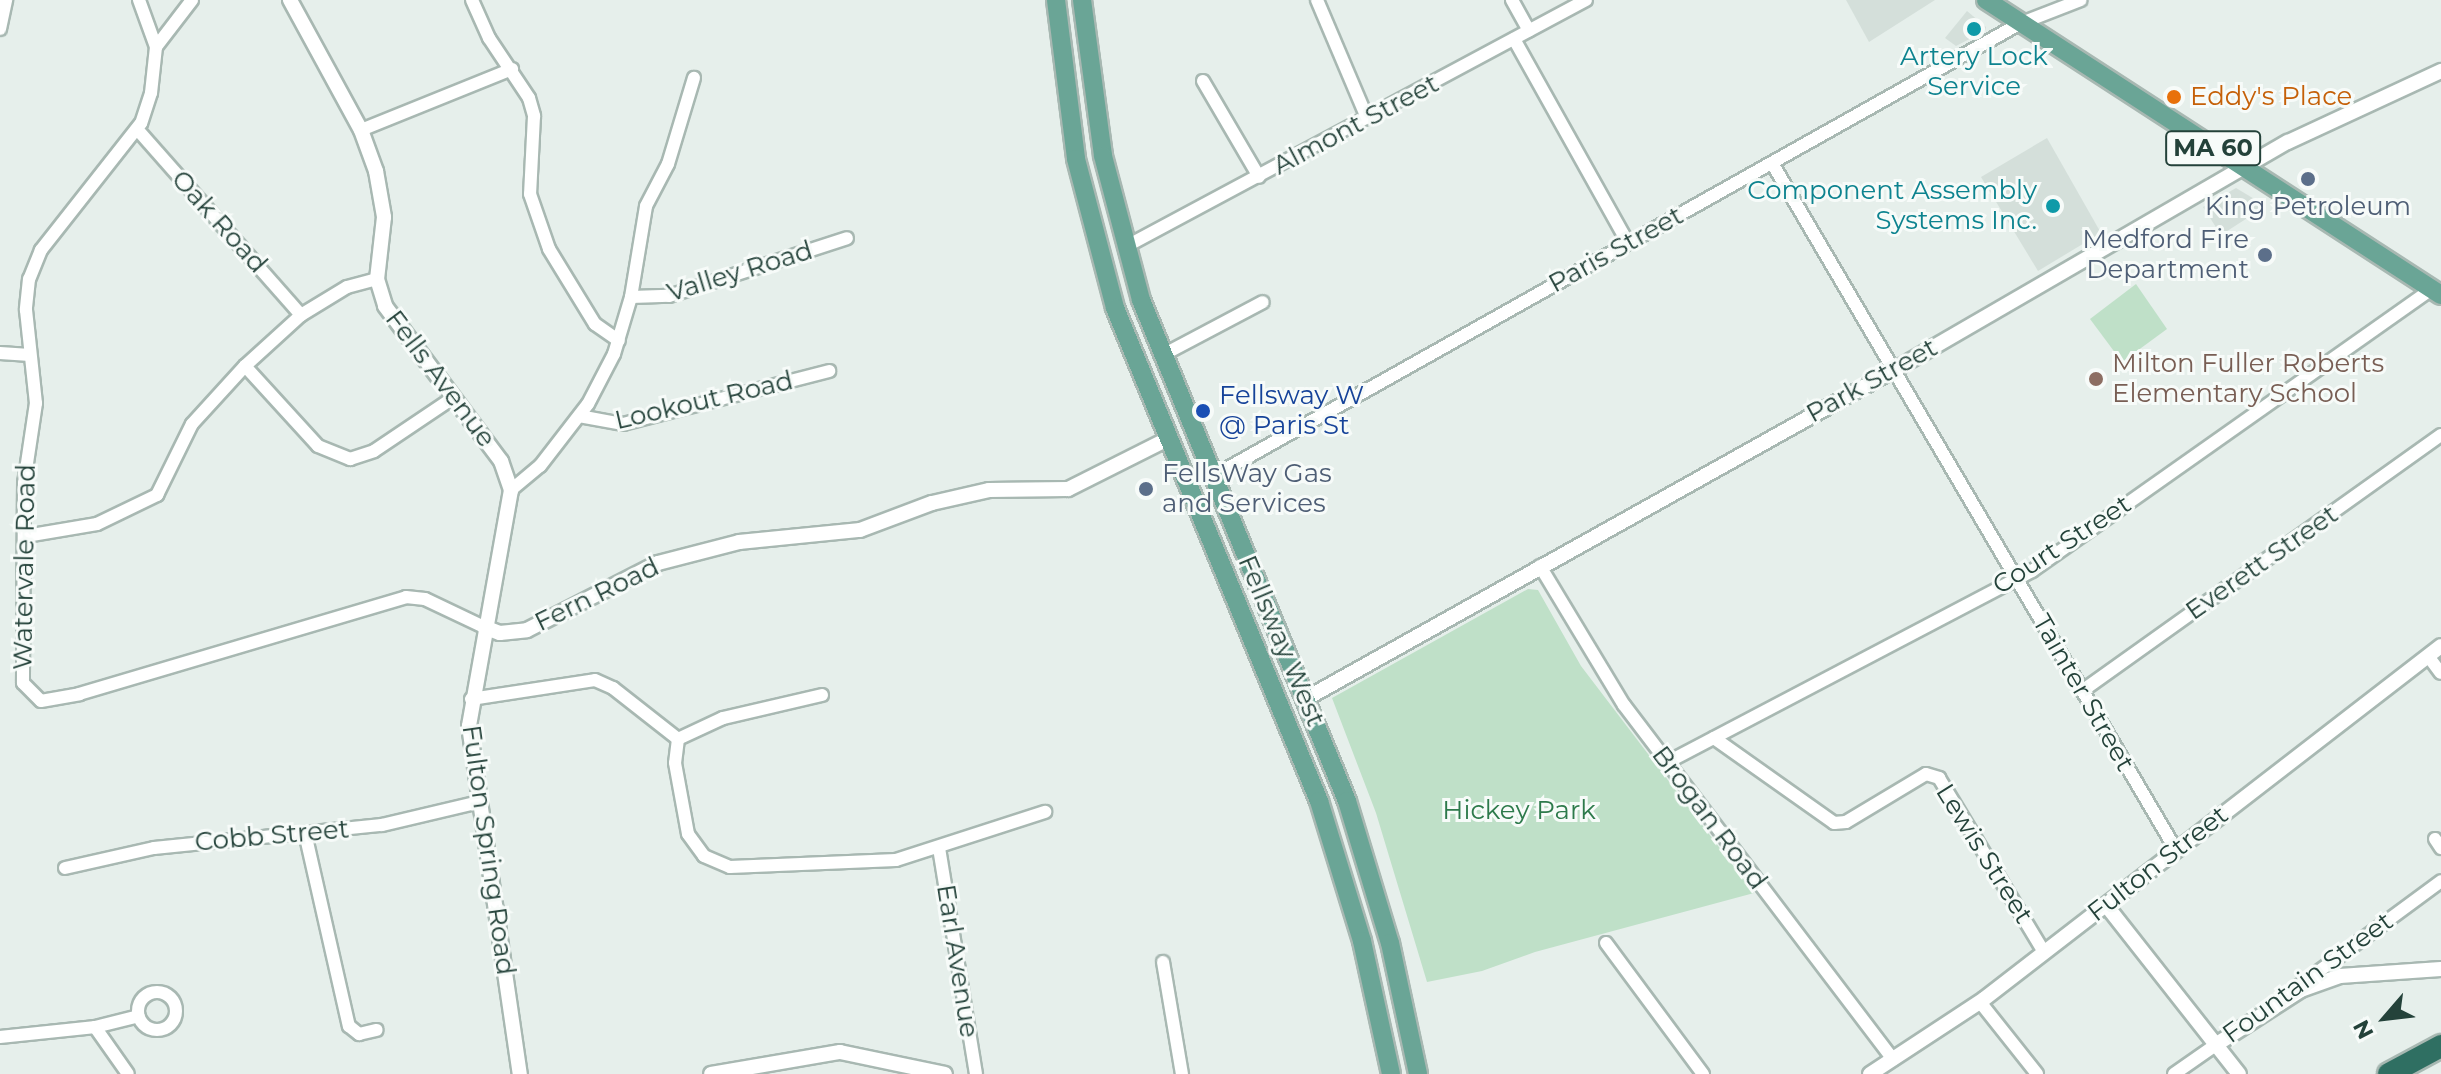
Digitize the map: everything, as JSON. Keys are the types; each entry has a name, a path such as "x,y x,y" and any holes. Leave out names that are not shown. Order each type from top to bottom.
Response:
{"highway":[{"path":"2389,1074 2441,1046"}],"main road":[{"name":"Fellsway West","path":"1056,0 1072,133 1092,231 1124,334 1319,801 1362,941 1391,1074"},
{"name":"Fellsway West","path":"1082,0 1103,156 1125,247 1161,356 1307,698 1376,892 1418,1074"},
{"name":"MA 60","path":"1986,0 2436,292"}],"street":[{"path":"0,29 6,0"},
{"name":"Watervale Road","path":"30,694 20,666 26,536 25,467 36,403 26,297 36,258 137,129 151,93 156,47 139,0"},
{"path":"173,0 190,0"},
{"path":"156,47 190,0"},
{"name":"Fells Avenue","path":"290,0 361,130 382,191 384,217 377,279 393,320 501,461 511,490"},
{"path":"472,0 489,38 512,69 534,116 528,175 534,211 576,298 595,324 619,341"},
{"path":"1317,0 1367,118"},
{"path":"1512,0 1529,31"},
{"name":"Almont Street","path":"1125,247 1586,0"},
{"name":"Paris Street","path":"1212,477 2019,24 2081,0"},
{"path":"1514,39 1628,243"},
{"path":"361,130 512,69"},
{"name":"Park Street","path":"1307,698 1894,370 2317,126 2441,71"},
{"path":"511,490 540,466 579,416 619,341 631,297 646,206 668,164 694,78"},
{"path":"1203,81 1259,177"},
{"name":"Oak Road","path":"137,129 301,315"},
{"name":"Tainter Street","path":"1772,163 2176,850"},
{"name":"Valley Road","path":"631,297 669,296 847,238"},
{"path":"26,536 97,524 157,495 192,424 245,366 301,315 347,287 377,279"},
{"name":"Court Street","path":"1668,762 2016,578 2436,292"},
{"path":"1161,356 1263,302"},
{"path":"0,353 30,355"},
{"path":"245,366 318,446 350,459 374,451 453,398"},
{"name":"Lookout Road","path":"579,416 598,423 623,424 829,371"},
{"name":"Everett Street","path":"2082,691 2441,435"},
{"name":"Fern Road","path":"30,694 45,701 79,694 399,598 425,599 500,633 527,630 658,563 756,538 860,530 932,503 989,490 1068,489 1166,440"},
{"name":"Fulton Spring Road","path":"511,490 471,699 469,726 520,1074"},
{"name":"Brogan Road","path":"1540,566 1595,664 1893,1060"},
{"name":"Fulton Street","path":"1870,1074 1980,1002 2441,646"},
{"path":"2428,656 2441,673"},
{"path":"471,699 595,680 613,688 678,739"},
{"path":"678,739 723,718 822,695"},
{"name":"Lewis Street","path":"1714,738 1834,823 1846,822 1926,774 1939,778 2044,952"},
{"path":"678,739 675,763 688,834 697,850 722,866 896,860 1045,812"},
{"name":"Cobb Street","path":"65,868 143,849 388,824 479,802"},
{"path":"305,833 349,1026 359,1034 377,1030"},
{"name":"Earl Avenue","path":"939,848 976,1074"},
{"name":"Fountain Street","path":"2174,1074 2263,1016 2323,964 2441,881"},
{"path":"2106,905 2239,1074"},
{"path":"1606,943 1703,1074"},
{"path":"1163,962 1182,1074"},
{"path":"2263,1016 2301,990 2340,976 2441,969"},
{"path":"1980,1002 2037,1074"},
{"path":"0,1037 95,1027 139,1016"},
{"path":"95,1027 128,1074"},
{"path":"711,1074 823,1053 884,1058 945,1074"},
{"path":"884,1058 885,1074"}],"shaded area":[{"path":"1846,0 1935,0 1869,42"},
{"path":"1967,11 1986,27 1985,31 1956,46 1945,38"},
{"path":"2047,138 2101,233 2038,271 1981,177"},
{"path":"2236,188 2266,206 2221,235 2203,207"}],"green space":[{"path":"2136,284 2167,329 2122,362 2090,319"},
{"name":"Hickey Park","path":"1528,589 1538,590 1581,666 1754,893 1535,952 1482,971 1427,982 1376,813 1332,698"}],"place":[{"name":"Artery Lock Service","path":"1974,29"},
{"name":"Eddy's Place","path":"2174,97"},
{"name":"King Petroleum","path":"2308,179"},
{"name":"Component Assembly Systems Inc.","path":"2053,206"},
{"name":"Medford Fire Department","path":"2265,255"},
{"name":"Milton Fuller Roberts Elementary School","path":"2096,379"},
{"name":"Fellsway W @ Paris St","path":"1203,411"},
{"name":"FellsWay Gas and Services","path":"1146,489"}]}
